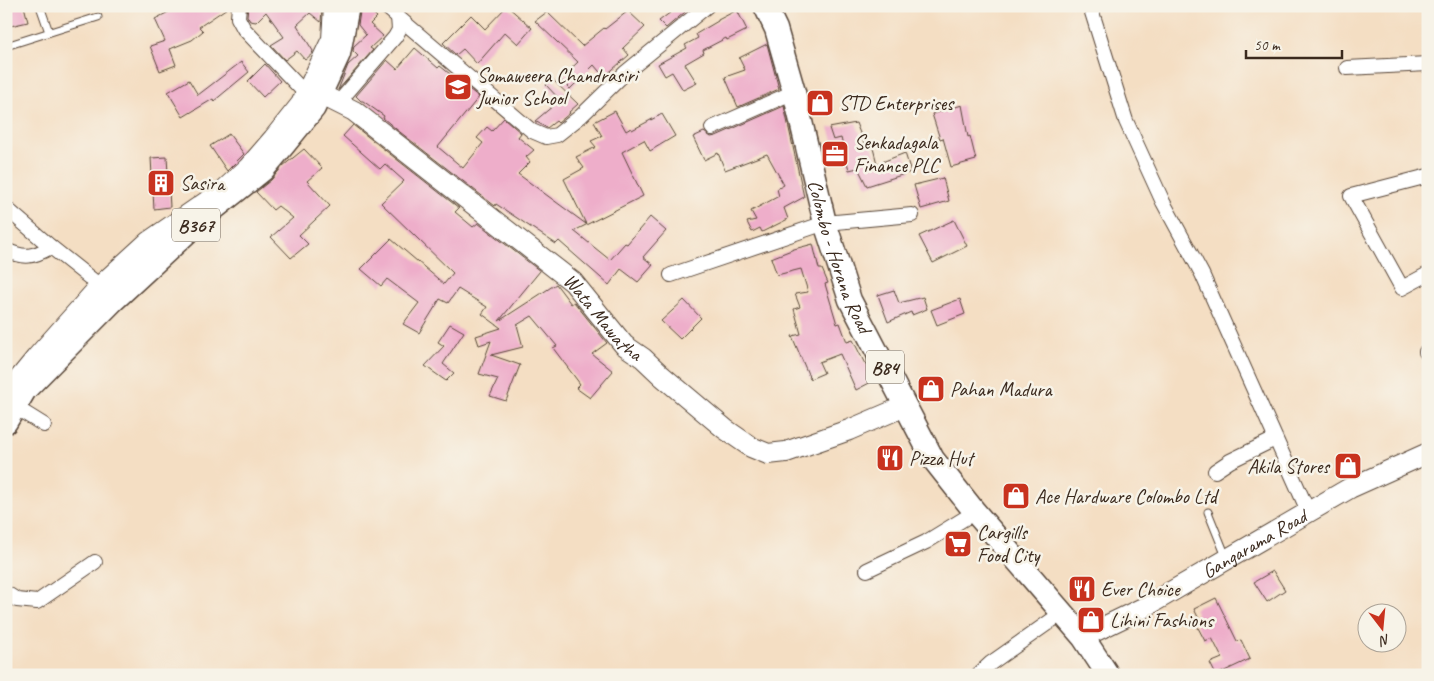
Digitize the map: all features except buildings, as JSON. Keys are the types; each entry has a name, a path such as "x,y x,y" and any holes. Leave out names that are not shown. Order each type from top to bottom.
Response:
{"main road":[{"name":"B367","path":"9,409 107,294 263,170 321,97 339,54 348,6"},
{"name":"Colombo - Horana Road","path":"765,6 776,29 794,92 825,223 850,300 932,459 1083,638 1108,675"}],"street":[{"path":"239,6 238,18 244,29 321,97 395,37 399,30 398,17"},
{"name":"B367","path":"321,97 332,39 334,6"},
{"path":"385,6 532,131 546,137 557,135 581,116 624,73 707,6"},
{"path":"1090,6 1126,121 1163,202 1202,274 1308,511"},
{"path":"1347,68 1428,64"},
{"path":"712,128 794,92"},
{"name":"Wata Mawatha","path":"321,97 354,111 574,282 624,345 643,358 725,430 751,447 768,454 786,452 848,430 905,406"},
{"path":"1428,176 1351,196 1402,288 1428,274"},
{"path":"6,208 107,294"},
{"path":"671,275 825,223 912,215"},
{"path":"6,250 20,256 38,255 51,247"},
{"path":"9,409 44,425"},
{"path":"1215,471 1230,461 1275,439"},
{"name":"Gangarama Road","path":"1083,638 1143,608 1350,488 1428,453"},
{"path":"867,570 926,542 975,512"},
{"path":"6,592 17,600 37,602 95,562"},
{"path":"978,675 991,663 1062,613"}],"lane":[{"path":"40,6 49,32"},
{"path":"6,46 98,17"},
{"path":"1208,512 1227,559"}],"place":[{"name":"Somaweera Chandrasiri Junior School","path":"458,87"},
{"name":"STD Enterprises","path":"820,103"},
{"name":"Senkadagala Finance PLC","path":"835,154"},
{"name":"Sasira","path":"161,183"},
{"name":"Pahan Madura","path":"931,389"},
{"name":"Pizza Hut","path":"890,458"},
{"name":"Akila Stores","path":"1348,466"},
{"name":"Ace Hardware Colombo Ltd","path":"1016,496"},
{"name":"Cargills Food City","path":"958,544"},
{"name":"Ever Choice","path":"1082,589"},
{"name":"Lihini Fashions","path":"1091,620"}]}
